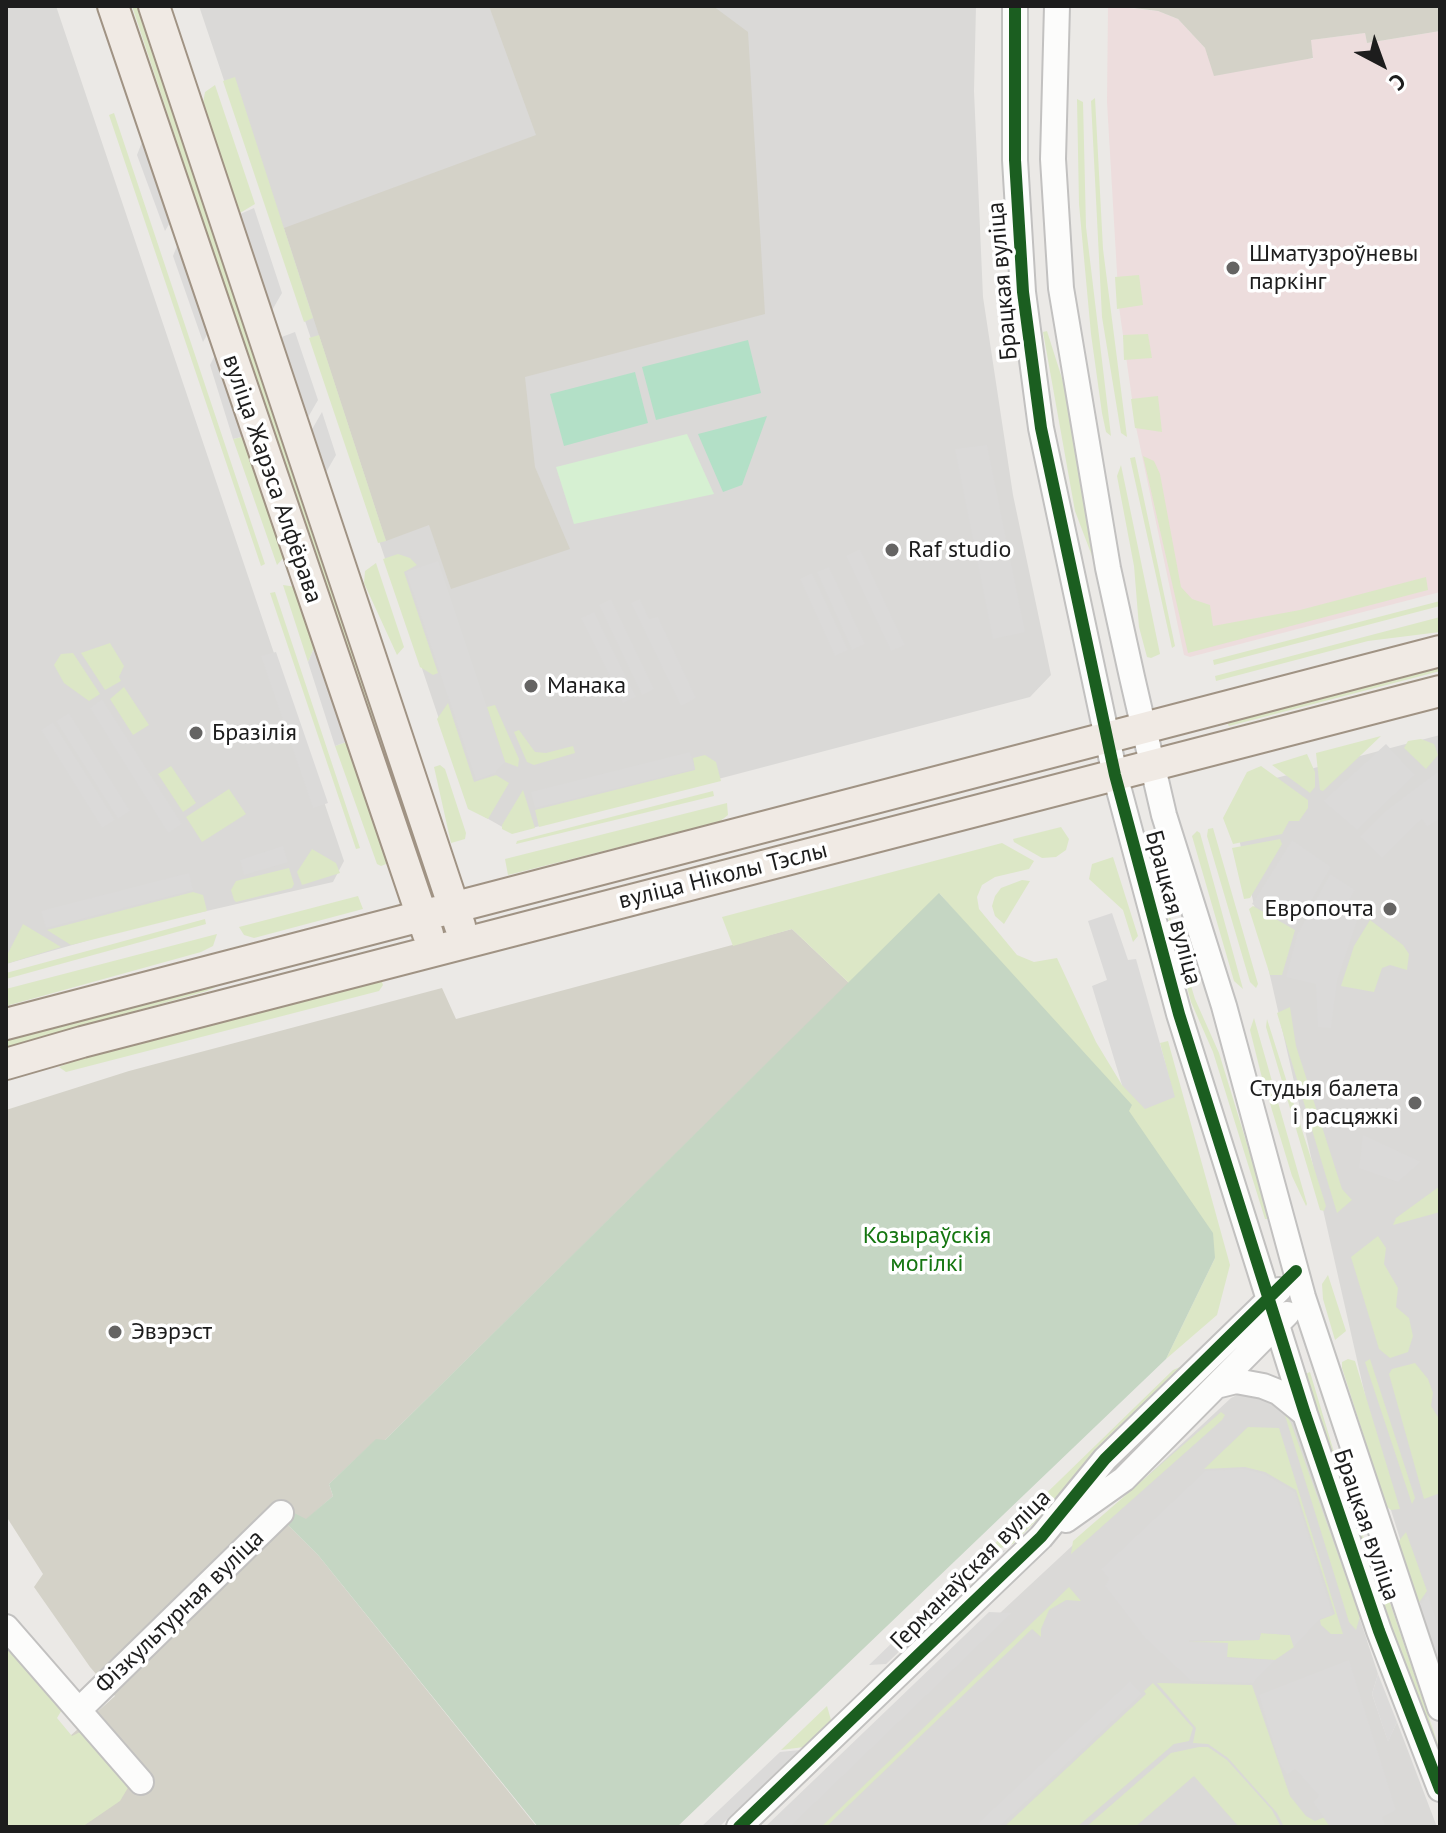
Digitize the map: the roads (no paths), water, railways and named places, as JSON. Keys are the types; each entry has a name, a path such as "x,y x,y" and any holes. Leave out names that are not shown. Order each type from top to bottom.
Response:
{"main road":[{"name":"вуліца Жарэса Алфёрава","path":"113,6 420,915 450,947"},
{"name":"вуліца Жарэса Алфёрава","path":"154,6 455,906 450,947"},
{"name":"вуліца Ніколы Тэслы","path":"6,1024 1440,651"},
{"name":"вуліца Ніколы Тэслы","path":"6,1064 1440,691"}],"street":[{"name":"Брацкая вуліца","path":"1015,6 1015,160 1023,292 1041,428 1115,775 1179,1014 1305,1414 1379,1631 1440,1789"},
{"name":"Брацкая вуліца","path":"1057,6 1053,159 1061,288 1108,568 1144,728 1170,836 1224,1006 1303,1297 1440,1708"},
{"name":"Германаўская вуліца","path":"739,1827 1041,1537 1105,1459 1270,1300 1296,1271"},
{"name":"Германаўская вуліца","path":"1041,1537 1124,1479 1220,1385 1303,1297"},
{"path":"1220,1385 1236,1381 1263,1386 1278,1392 1305,1414"},
{"name":"Фізкультурная вуліца","path":"79,1710 281,1513"},
{"path":"6,1627 141,1782"}],"place":[{"name":"Шматузроўневы паркінг","path":"1233,268"},
{"name":"Raf studio","path":"892,550"},
{"name":"Манака","path":"531,686"},
{"name":"Бразілія","path":"196,733"},
{"name":"Европочта","path":"1390,909"},
{"name":"Студыя балета і расцяжкі","path":"1415,1103"},
{"name":"Эвэрэст","path":"115,1332"}],"park label":[{"name":"Козыраўскія могілкі","path":"927,1250"}]}
